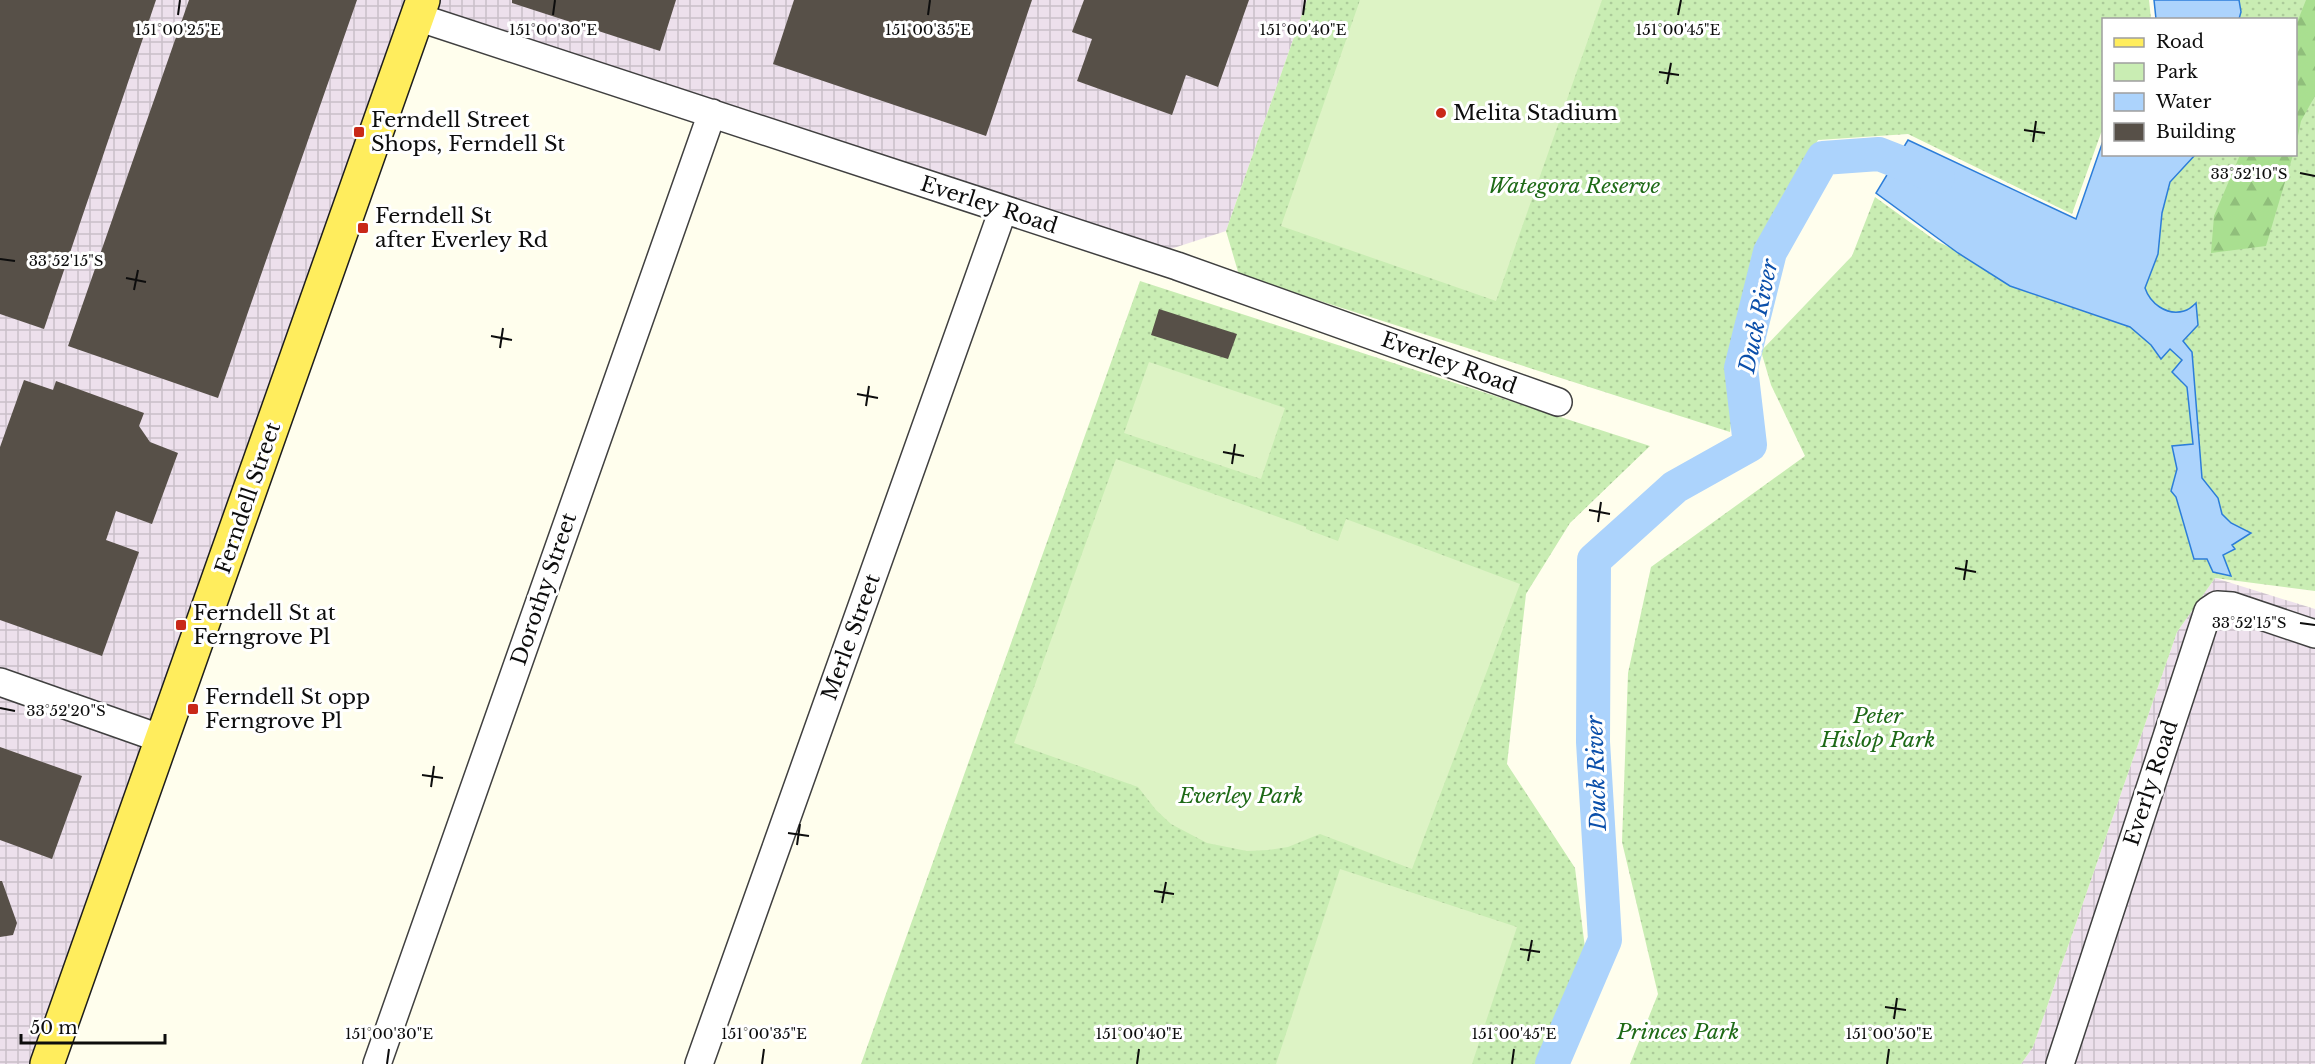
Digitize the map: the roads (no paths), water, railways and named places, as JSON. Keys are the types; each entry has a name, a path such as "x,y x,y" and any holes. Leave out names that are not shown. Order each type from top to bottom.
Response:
{"main road":[{"name":"Ferndell Street","path":"47,1064 420,8"}],"street":[{"name":"Everley Road","path":"420,8 712,113 1177,266 1558,402"},
{"name":"Dorothy Street","path":"377,1064 712,113"},
{"name":"Merle Street","path":"699,1064 1003,210"},
{"name":"Everly Road","path":"2060,1064 2208,611 2217,605 2232,606 2315,634"},
{"path":"0,682 162,739"}],"water":[{"path":"2154,0 2239,0 2241,12 2239,18 2156,18"},
{"path":"1908,140 2076,219 2102,144 2102,156 2194,156 2170,182 2162,213 2158,254 2145,288 2155,303 2171,312 2186,310 2196,303 2198,325 2183,341 2192,352 2202,478 2218,498 2222,514 2231,523 2251,533 2232,545 2235,549 2223,555 2231,576 2213,572 2207,559 2194,559 2176,497 2171,491 2177,469 2172,446 2193,444 2187,387 2172,372 2182,360 2170,349 2161,359 2151,345 2130,327 2010,286 1958,253 1876,193"}],"waterway":[{"name":"Duck River","path":"1552,1064 1605,940 1593,742 1594,560 1675,487 1750,445 1741,368 1770,252 1823,158 1879,154 1938,177"}],"place":[{"name":"Melita Stadium","path":"1441,113"},
{"name":"Ferndell Street Shops, Ferndell St","path":"359,132"},
{"name":"Ferndell St after Everley Rd","path":"363,228"},
{"name":"Ferndell St at Ferngrove Pl","path":"181,625"},
{"name":"Ferndell St opp Ferngrove Pl","path":"193,709"}],"park label":[{"name":"Wategora Reserve","path":"1574,186"},
{"name":"Peter Hislop Park","path":"1878,728"},
{"name":"Everley Park","path":"1241,796"},
{"name":"Princes Park","path":"1678,1032"}]}
